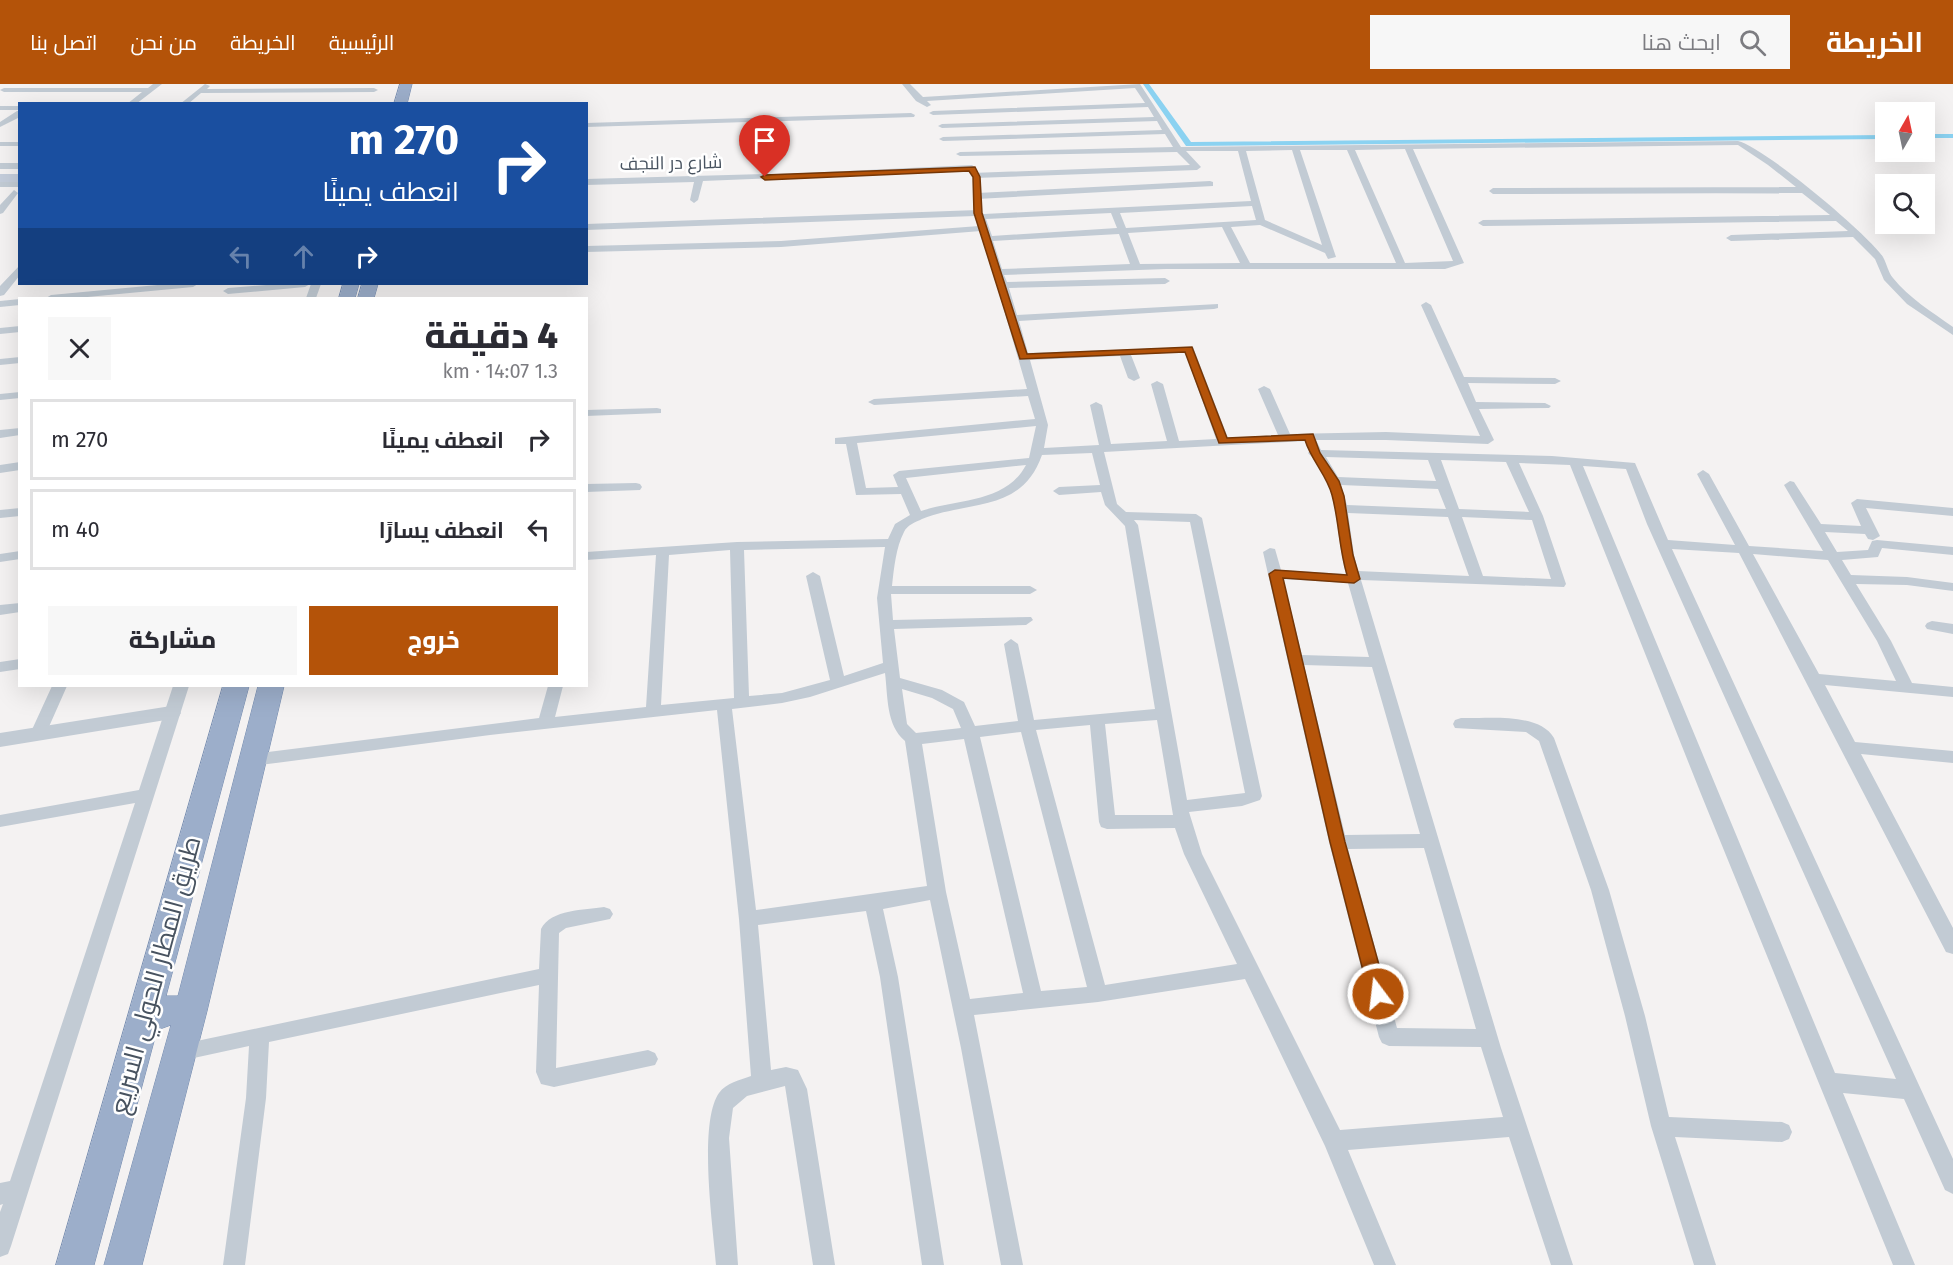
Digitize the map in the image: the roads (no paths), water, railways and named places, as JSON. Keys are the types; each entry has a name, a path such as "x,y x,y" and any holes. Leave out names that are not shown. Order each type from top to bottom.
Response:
{"highway":[{"path":"401,102 406,84"},
{"name":"طريق المطار الحولي السريع","path":"75,1265 236,687"},
{"name":"طريق المطار الحولي السريع","path":"123,1265 191,1011 271,687"},
{"path":"161,950 183,952 208,942"},
{"path":"142,1021 168,1010 191,1011"}],"street":[{"path":"2,91 14,84"},
{"path":"133,102 158,84"},
{"path":"185,102 208,84"},
{"path":"906,84 942,123 943,139 952,151 964,156 974,172 979,215 1013,318 1041,422 1040,443 1021,483 1009,492 917,517 901,527 894,543 885,590 899,724 913,739 938,892 963,1008 1012,1265"},
{"path":"1013,84 1017,93"},
{"path":"919,99 1137,85 1179,149"},
{"path":"2,91 148,90"},
{"path":"199,91 374,90"},
{"path":"933,113 1150,105"},
{"path":"0,108 18,108"},
{"path":"0,125 18,114"},
{"path":"588,125 911,116"},
{"path":"942,126 1159,118"},
{"path":"0,125 18,124"},
{"path":"943,139 1168,132"},
{"path":"960,154 1295,147 1738,143 1745,145 1771,163 1838,218 1879,258 1887,278 1911,302 1953,332"},
{"path":"0,144 18,144"},
{"path":"1295,147 1334,265"},
{"path":"1350,147 1402,266"},
{"path":"998,272 1136,266 1445,266 1460,263 1408,147"},
{"path":"1241,148 1261,222"},
{"name":"شارع در النجف","path":"588,182 1197,167 1179,149"},
{"path":"694,200 699,179"},
{"path":"0,184 18,184"},
{"path":"977,196 1210,184"},
{"path":"1493,191 1802,190"},
{"path":"0,194 17,193"},
{"path":"0,212 17,193"},
{"path":"588,227 979,215 1255,202"},
{"path":"1114,209 1136,266"},
{"path":"1483,223 1838,218"},
{"path":"588,249 1124,231 1261,222 1330,252"},
{"path":"1225,224 1248,267"},
{"path":"1731,238 1856,234"},
{"path":"0,293 12,277"},
{"path":"1002,285 1165,281"},
{"path":"61,297 183,285"},
{"path":"228,291 294,285"},
{"path":"0,304 18,302"},
{"path":"917,517 899,475 1102,449 1285,437 1386,436 1488,440 1426,305"},
{"path":"1013,318 1214,306"},
{"path":"0,331 18,329"},
{"path":"1023,357 1189,349 1223,441"},
{"path":"1124,351 1134,378"},
{"path":"0,362 18,360"},
{"path":"1460,380 1555,381"},
{"path":"1156,384 1174,444"},
{"path":"1263,389 1285,437"},
{"path":"874,402 1033,392"},
{"path":"0,397 18,395"},
{"path":"1096,405 1106,489 1111,505 1131,525 1181,814 1192,854 1334,1141 1385,1265"},
{"path":"1471,405 1545,406"},
{"path":"588,412 657,411"},
{"path":"906,490 860,492 845,440 1041,422"},
{"path":"0,434 18,431"},
{"path":"1309,437 1314,453 1333,481 1340,508 1347,555 1378,662 1488,1038 1562,1265"},
{"path":"1314,453 1511,459 1631,466 1664,544 1953,1183"},
{"path":"1433,456 1478,581"},
{"path":"1275,574 1559,584 1537,516 1511,459"},
{"path":"1575,462 1904,1265"},
{"path":"0,469 18,466"},
{"path":"1703,474 1814,679 1953,946"},
{"path":"1333,481 1444,485"},
{"path":"1790,485 1884,641 1906,687"},
{"path":"588,488 636,488"},
{"path":"1059,491 1106,489"},
{"path":"1664,544 1834,556 1873,554 1877,544 1857,503 1953,512"},
{"path":"1340,508 1537,516"},
{"path":"0,514 18,512"},
{"path":"1096,719 1107,822 1181,814 1254,796 1196,518 1123,516"},
{"path":"1818,531 1822,528 1870,530"},
{"path":"588,556 736,546 894,543"},
{"path":"1877,544 1953,551"},
{"path":"736,546 733,703 762,1083"},
{"path":"653,712 663,550"},
{"path":"1270,552 1338,842 1389,1037 1488,1038"},
{"path":"0,558 18,555"},
{"path":"813,576 838,684"},
{"path":"1847,579 1907,581 1953,587"},
{"path":"885,590 1030,590"},
{"path":"0,610 18,607"},
{"path":"887,625 1026,620"},
{"path":"1932,626 1953,629"},
{"path":"1011,644 1027,726 1098,994"},
{"path":"1294,660 1378,662"},
{"path":"0,667 18,664"},
{"path":"253,760 546,723 792,696 838,684 892,674 958,706 971,734 1034,1001"},
{"path":"1814,679 1953,692"},
{"path":"1953,680 1953,685"},
{"path":"38,734 59,687"},
{"path":"0,1246 9,1192 181,687"},
{"path":"546,723 555,687"},
{"path":"913,739 1096,719 1165,714"},
{"path":"0,740 169,719"},
{"path":"0,752 169,719"},
{"path":"1461,724 1526,726 1535,728 1546,738 1600,890 1635,1016 1661,1126 1705,1265"},
{"path":"1849,747 1953,757"},
{"path":"0,821 144,795"},
{"path":"1338,842 1431,841"},
{"path":"748,919 938,892"},
{"path":"873,903 889,977 933,1265"},
{"path":"604,914 562,921 553,926 549,933 546,1065 548,1077 554,1078 648,1059"},
{"path":"963,1008 1098,994 1249,970"},
{"path":"180,1052 548,975"},
{"path":"234,1265 256,1098 259,1036"},
{"path":"727,1265 718,1138 719,1121 729,1096 738,1088 786,1076 791,1077 797,1089 824,1265"},
{"path":"1828,1082 1911,1090"},
{"path":"1334,1141 1516,1126"},
{"path":"1661,1126 1782,1132"}],"waterway":[{"path":"1146,84 1189,144 1875,137"},
{"path":"1935,136 1953,136"}]}
